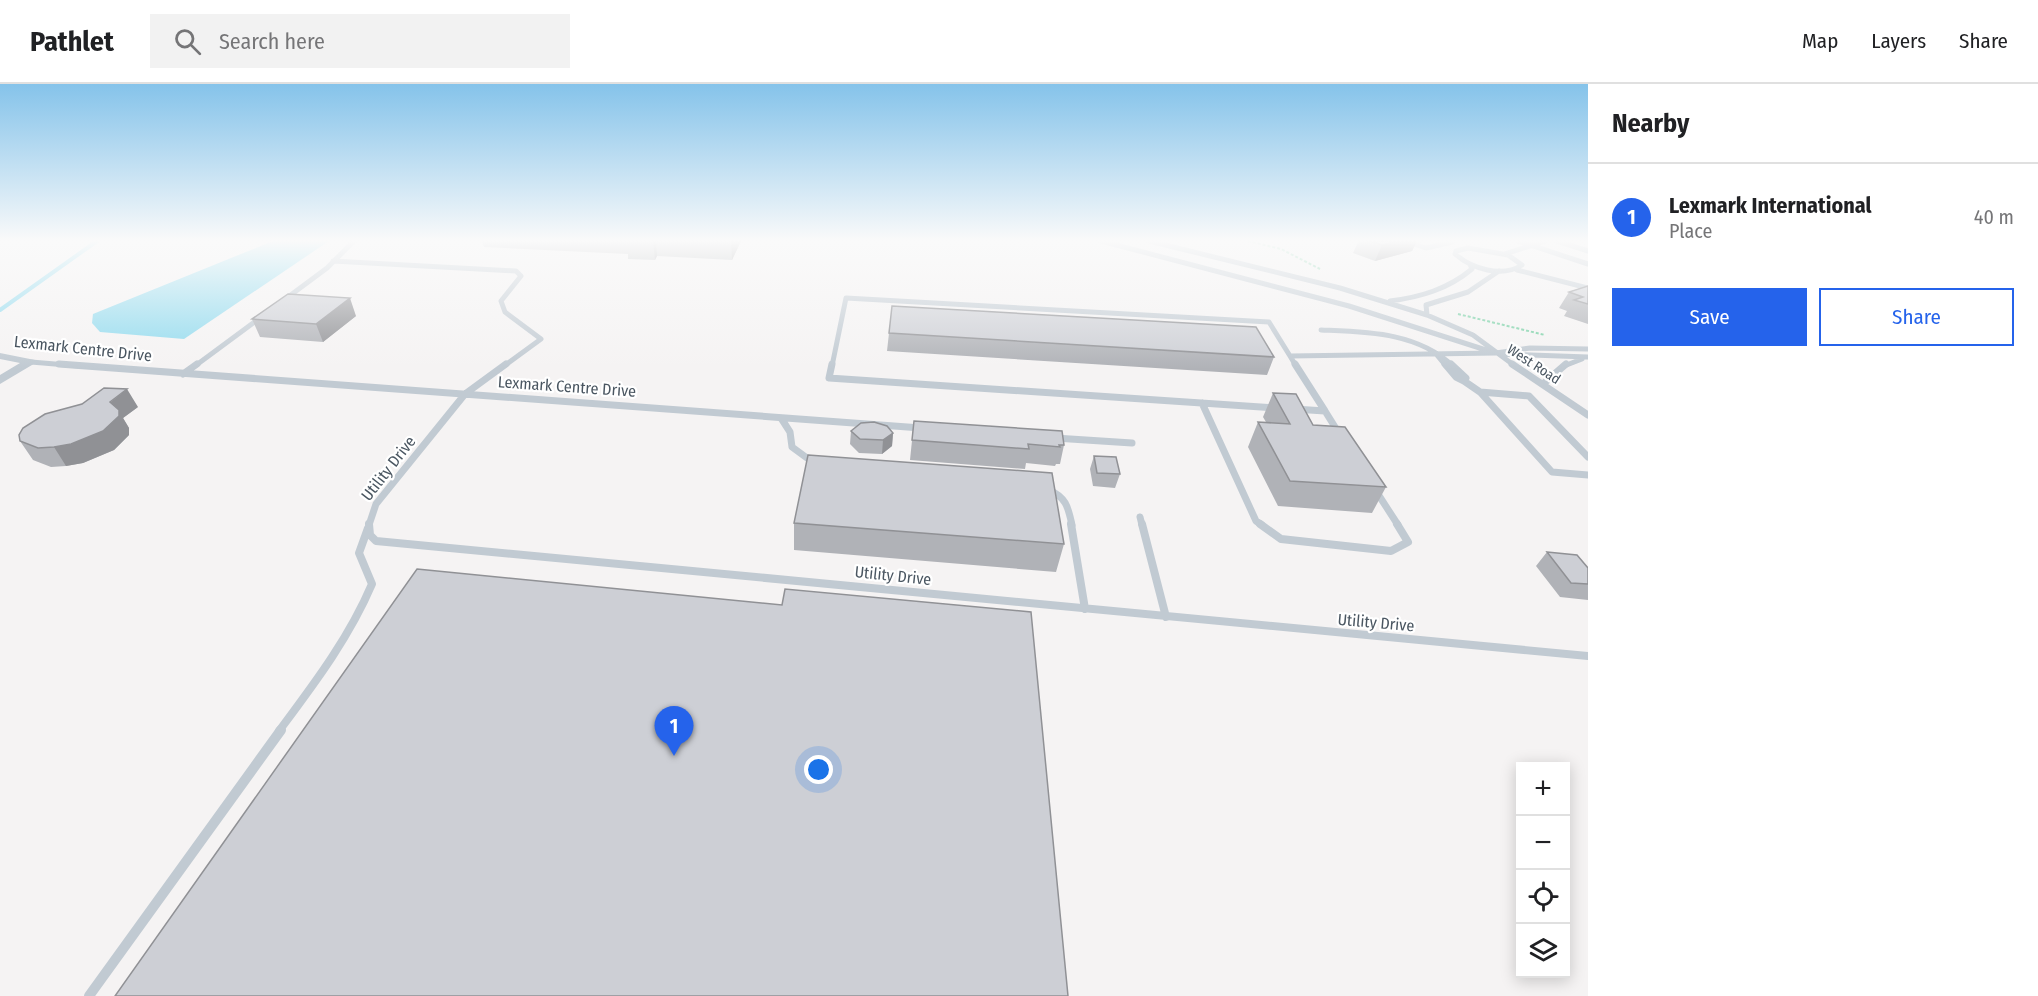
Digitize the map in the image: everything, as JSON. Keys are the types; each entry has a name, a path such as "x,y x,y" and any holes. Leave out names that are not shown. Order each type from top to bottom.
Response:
{"street":[{"name":"Lexmark Centre Drive","path":"0,356 31,362"},
{"path":"0,380 31,362"}],"lane":[{"path":"278,305 305,284"},
{"name":"Utility Drive","path":"515,284 501,301 505,312 541,339 465,394 376,504 368,527 370,535 376,541 1588,656"},
{"path":"1267,284 1398,320 1496,353 1512,349 1588,349"},
{"path":"1321,284 1387,301 1427,315 1473,335 1496,353"},
{"path":"1387,301 1406,299 1455,284"},
{"path":"1427,315 1426,305 1468,292 1481,284"},
{"path":"1570,284 1588,288"},
{"path":"1280,408 829,378 846,298 1269,322 1344,441"},
{"path":"183,374 270,311"},
{"path":"1321,330 1390,333 1417,342 1436,354 1456,377 1480,392 1552,472 1588,475"},
{"path":"1290,356 1496,353 1526,357 1587,357"},
{"name":"West Road","path":"1496,353 1588,416"},
{"path":"1543,384 1566,364 1587,357"},
{"name":"Lexmark Centre Drive","path":"31,362 933,429"},
{"path":"1480,392 1529,396 1588,457"},
{"path":"1202,403 1256,521 1281,539 1391,551 1408,542 1370,482"},
{"path":"1292,409 1325,411"},
{"path":"781,417 790,432 792,447 807,458 831,461"},
{"path":"1050,437 1132,443"},
{"path":"1040,488 1059,494 1068,503 1085,609"},
{"path":"1140,517 1166,617"},
{"path":"89,996 330,661 360,612 372,584 359,553 368,527"}],"water":[{"path":"168,284 266,284 184,339 100,332 92,323 93,314"}],"building":[{"path":"1588,286 1588,304 1574,300 1583,297 1569,292"},
{"path":"288,294 350,298 316,324 252,319"},
{"path":"892,306 1256,327 1274,357 889,333"},
{"path":"104,388 127,389 110,402 119,410 119,416 103,431 71,444 54,447 38,448 20,441 19,435 23,428 45,414 82,404"},
{"path":"1273,393 1296,394 1313,425 1345,427 1386,487 1290,481 1258,422 1290,424"},
{"path":"914,421 1062,431 1064,445 1059,445 1060,447 1028,444 1029,449 912,440"},
{"path":"874,422 887,426 893,433 883,440 860,439 851,431 861,423"},
{"path":"808,455 1052,473 1064,544 794,523"},
{"path":"1094,456 1116,457 1120,474 1097,473"},
{"path":"1547,552 1577,555 1588,568 1588,584 1571,583"},
{"path":"417,569 782,605 785,589 1031,612 1068,996 115,996"}],"waterway":[{"path":"0,310 37,284"}],"place":[{"name":"Lexmark International","path":"674,756"}]}
